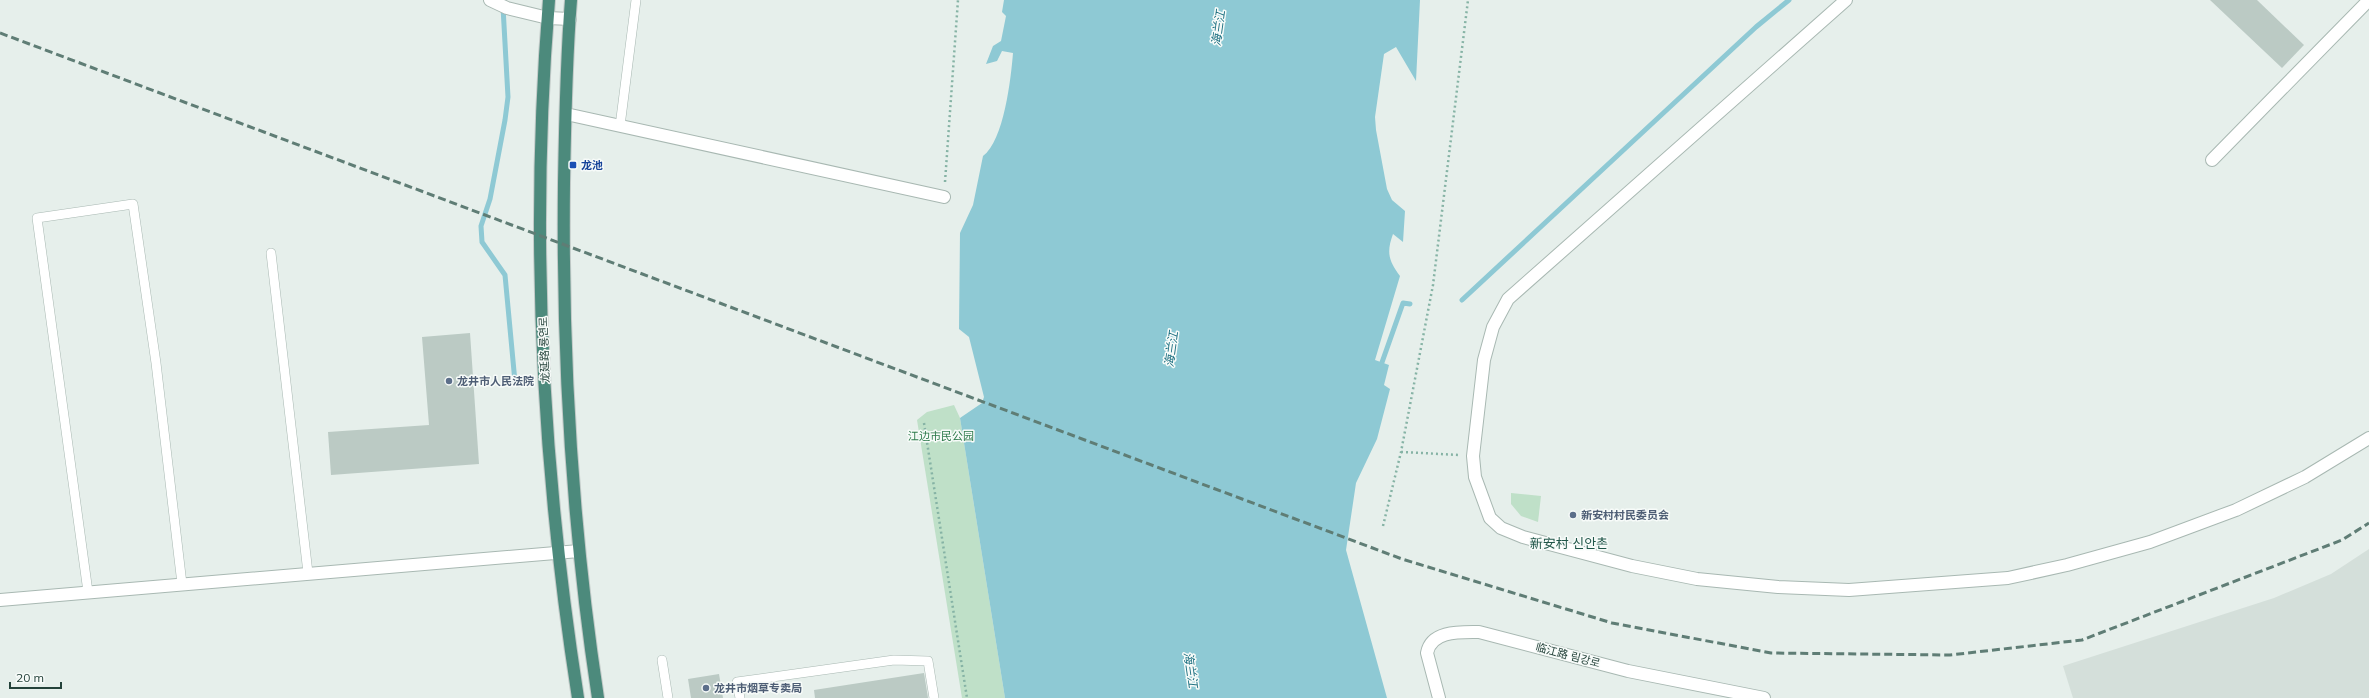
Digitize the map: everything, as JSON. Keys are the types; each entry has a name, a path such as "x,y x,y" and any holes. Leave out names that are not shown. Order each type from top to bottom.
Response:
{"highway":[{"name":"龙延路 룡연로","path":"549,0 540,235 546,387 558,552 578,698"},
{"name":"龙延路 룡연로","path":"571,0 566,114 563,243 567,378 584,606 598,698"}],"street":[{"path":"1846,0 1508,299 1493,328 1484,360 1473,456 1475,477 1490,518 1501,528 1523,537 1632,566 1697,579 1778,587 1849,590 2008,578 2067,565 2150,542 2236,510 2304,477 2369,438"},
{"path":"2212,160 2369,0"},
{"path":"493,1 507,8 548,18 570,19"},
{"path":"566,114 944,197"},
{"path":"0,600 579,551"},
{"name":"临江路 림강로","path":"1439,698 1427,653 1429,645 1437,638 1456,632 1479,632 1628,671 1764,698"}],"lane":[{"path":"620,126 636,0"},
{"path":"88,592 37,218 132,204 156,363 182,584"},
{"path":"271,253 308,574"},
{"path":"662,660 668,698"},
{"path":"740,698 737,682 894,660 928,661 934,698"}],"path":[{"path":"944,197 953,46 958,0"},
{"path":"1383,526 1400,452 1433,285 1468,0"},
{"path":"924,423 967,698"},
{"path":"1400,452 1473,456"}],"shaded area":[{"path":"2369,549 2369,698 2073,698 2063,666 2274,598 2331,574"}],"green space":[{"name":"江边市民公园","path":"954,405 960,418 1005,698 962,698 917,420 927,412"},
{"path":"1511,493 1541,496 1538,522 1521,516 1511,504"}],"water":[{"name":"海兰江","path":"1004,0 1420,0 1416,81 1396,47 1384,54 1375,117 1387,189 1392,200 1405,211 1403,242 1393,234 1389,252 1393,266 1400,276 1375,360 1389,365 1384,385 1390,389 1377,439 1356,483 1346,550 1387,698 1005,698 960,418 982,403 984,397 969,337 959,329 960,233 973,205 983,156 990,148 996,137 1008,93 1013,53 1002,51 997,61 986,64 993,46 1001,41 1006,16 1002,12"}],"building":[{"path":"2210,0 2257,0 2304,45 2282,68"},
{"name":"龙井市人民法院","path":"470,333 479,464 331,475 328,432 429,425 422,337"},
{"path":"924,673 928,698 815,698 814,690"},
{"name":"龙井市烟草专卖局","path":"719,674 723,698 691,698 688,679"}],"waterway":[{"path":"1462,300 1756,27 1789,0"},
{"path":"503,7 508,97 490,199 481,226 482,242 505,275 515,382"},
{"path":"1380,368 1403,303 1410,304"}],"railway":[{"path":"0,33 1402,559 1612,623 1771,653 1950,655 2082,640 2342,540 2369,523"}],"place":[{"name":"龙池","path":"573,165"},
{"name":"龙井市人民法院","path":"449,381"},
{"name":"新安村村民委员会","path":"1573,515"},
{"name":"龙井市烟草专卖局","path":"706,688"}],"district":[{"name":"新安村 신안촌","path":"1569,543"}]}
